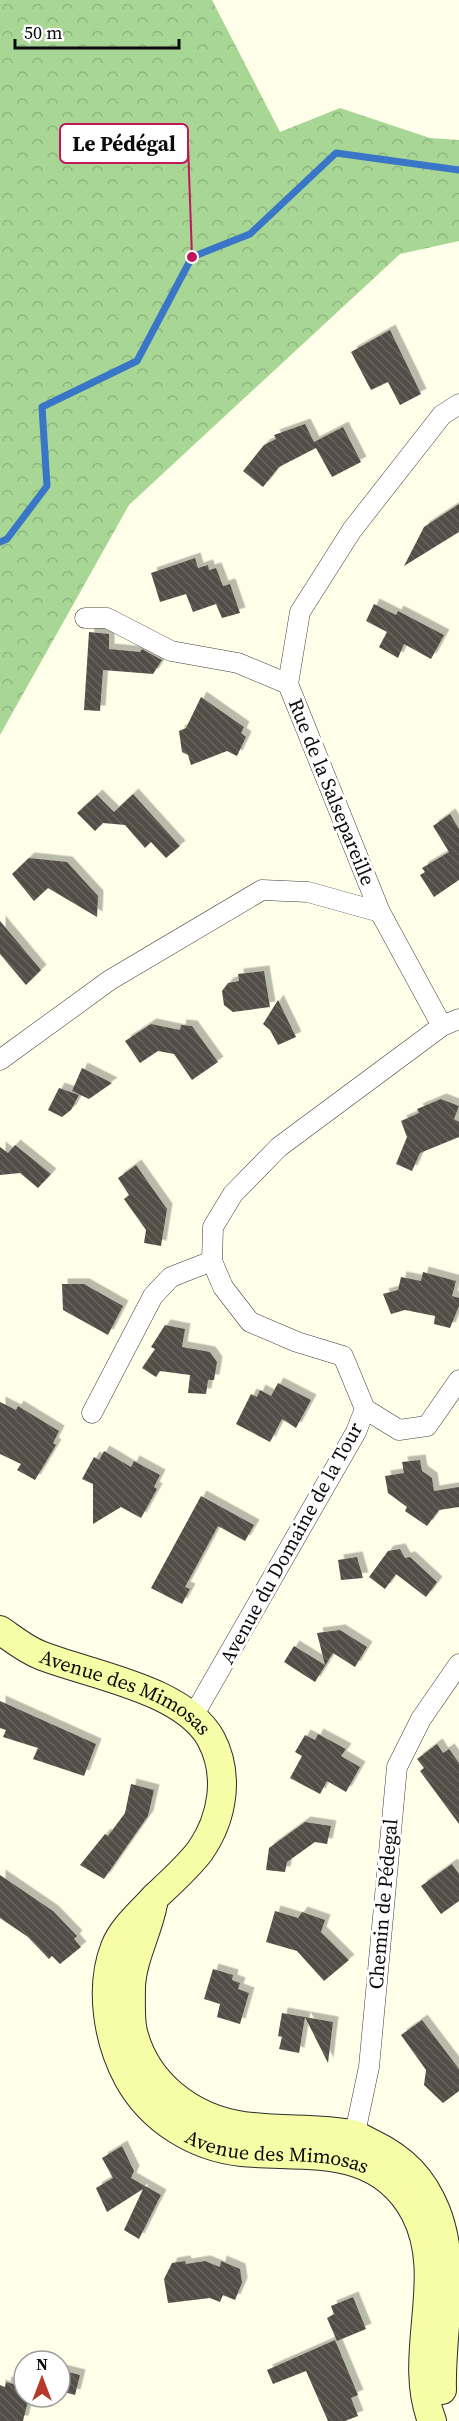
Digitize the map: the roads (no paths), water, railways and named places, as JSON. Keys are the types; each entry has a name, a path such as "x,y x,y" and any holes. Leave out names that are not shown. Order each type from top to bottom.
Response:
{"street":[{"name":"Rue de la Salsepareille","path":"450,1023 380,912 288,684 300,612 352,530 442,416 459,404"},
{"path":"85,618 107,618 171,651 238,663 288,684"},
{"name":"Rue de la Salsepareille","path":"0,1060 110,980 262,890 308,892 380,912"},
{"name":"Avenue du Domaine de la Tour","path":"192,1718 356,1432 364,1409 343,1356 297,1342 250,1322 223,1287 212,1261 213,1227 233,1194 279,1147 450,1023"},
{"path":"92,1413 153,1296 171,1277 212,1261"},
{"path":"364,1409 399,1430 427,1426 459,1380"},
{"name":"Avenue des Mimosas","path":"0,1630 37,1654 166,1699 192,1718 210,1737 223,1781 222,1799 213,1826 200,1851 133,1919 116,1947 106,1982 122,2034 128,2078 148,2108 174,2129 204,2142 240,2152 319,2154 352,2147 389,2152 412,2169 437,2212 445,2239 450,2277 442,2394 451,2421"},
{"name":"Chemin de Pédegal","path":"352,2147 369,2067 397,1767 421,1719 459,1665"},
{"name":"Avenue des Mimosas","path":"352,2147 402,2194 421,2227 427,2249 429,2273 423,2374 425,2398 432,2421"}],"waterway":[{"path":"0,542 7,539 47,486 42,407 137,361 192,257 250,234 336,153 459,170"}],"place":[{"name":"Le Pédégal","path":"192,257"}]}
